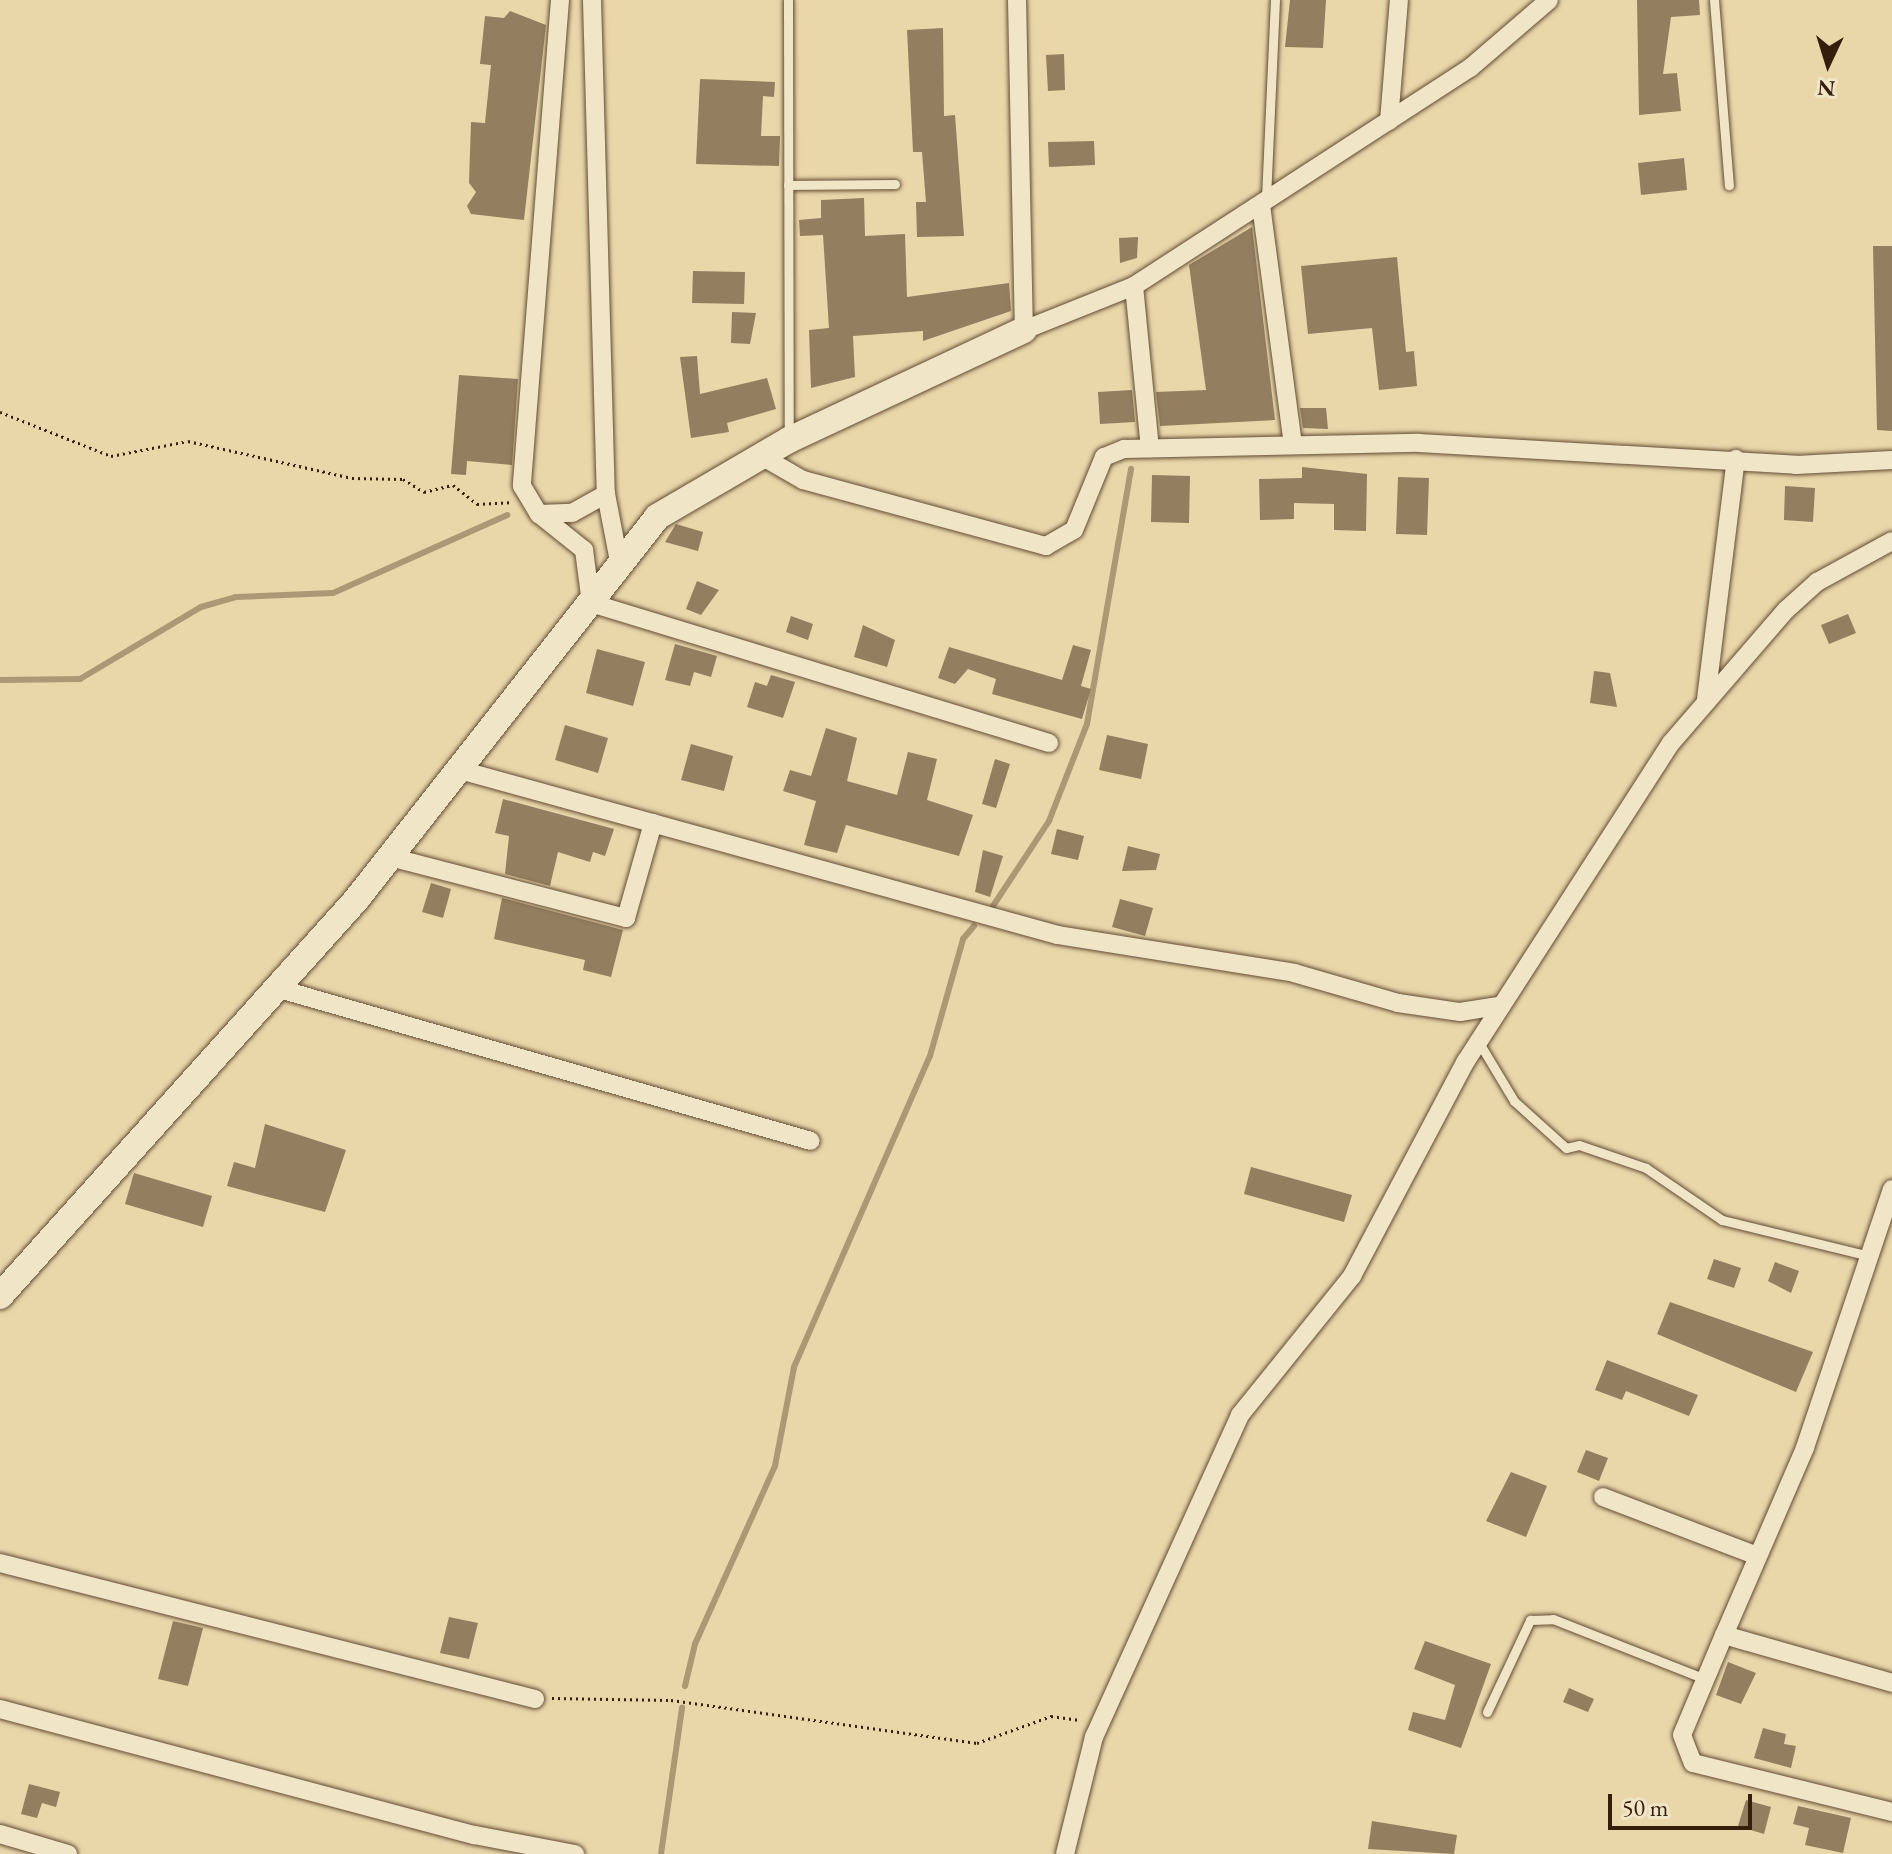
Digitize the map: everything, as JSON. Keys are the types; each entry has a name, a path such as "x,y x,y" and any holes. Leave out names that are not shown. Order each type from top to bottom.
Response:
{"street":[{"path":"560,0 523,470 533,507 584,550 591,603"},
{"path":"592,0 606,494 620,567"},
{"path":"1017,0 1024,330"},
{"path":"1389,121 1399,0"},
{"path":"0,1296 390,857 657,517 789,440 1024,330 1134,286 1470,68 1549,0"},
{"path":"1263,203 1293,445"},
{"path":"1134,286 1150,448"},
{"path":"763,457 803,480 1046,546 1074,530 1104,457 1150,448 1419,443 1517,454 1736,459 1811,466 1892,460"},
{"path":"1706,699 1736,459"},
{"path":"533,507 572,513 606,494"},
{"path":"1065,1854 1099,1725 1240,1415 1352,1276 1499,1006 1602,842 1706,699 1817,582 1892,541"},
{"path":"591,603 1049,743"},
{"path":"460,770 1058,935 1294,973 1398,1003 1460,1012 1499,1006"},
{"path":"390,857 626,918 653,823"},
{"path":"276,988 811,1141"},
{"path":"1892,1189 1805,1448 1755,1555 1682,1735 1693,1763 1892,1812"},
{"path":"1603,1497 1755,1555"},
{"path":"0,1563 535,1699"},
{"path":"1724,1635 1892,1683"},
{"path":"0,1709 475,1835 575,1854"},
{"path":"0,1834 68,1854"}],"lane":[{"path":"788,0 789,440"},
{"path":"1263,203 1275,0"},
{"path":"1714,0 1729,185"},
{"path":"788,185 895,184"},
{"path":"1478,1041 1514,1101 1566,1148 1579,1145 1646,1168 1722,1220 1870,1256"},
{"path":"1487,1712 1530,1620 1553,1619 1705,1679"}],"path":[{"path":"0,412 111,456 188,441 352,478 403,479 424,492 453,485 477,504 533,507"},
{"path":"535,1699 671,1700 977,1743 1051,1716 1099,1725"}],"building":[{"path":"1290,0 1326,0 1323,48 1285,47"},
{"path":"1637,0 1699,0 1700,15 1671,17 1663,74 1677,73 1681,111 1639,115"},
{"path":"510,11 546,25 524,220 471,214 467,206 476,192 469,183 471,122 485,123 491,65 480,64 485,16 504,18"},
{"path":"943,28 944,116 955,115 964,236 917,237 916,202 926,202 922,152 913,152 907,30"},
{"path":"1064,54 1065,90 1048,91 1046,55"},
{"path":"700,79 775,82 774,97 763,96 761,136 780,136 779,166 696,164"},
{"path":"1094,141 1095,165 1049,167 1048,142"},
{"path":"1684,158 1687,190 1641,195 1638,163"},
{"path":"864,198 865,236 905,234 907,297 1009,283 1011,311 923,341 923,331 853,336 855,377 811,388 809,330 829,328 823,235 800,236 799,220 821,218 821,200"},
{"path":"1252,227 1275,420 1160,426 1156,392 1206,390 1189,265"},
{"path":"1138,237 1137,258 1120,263 1119,238"},
{"path":"1873,246 1892,246 1892,431 1877,430"},
{"path":"1397,257 1406,352 1414,351 1417,386 1379,390 1372,328 1308,334 1301,266"},
{"path":"693,271 745,272 744,304 692,303"},
{"path":"732,312 756,313 750,344 731,343"},
{"path":"697,356 700,394 767,378 776,409 727,423 729,432 691,438 680,357"},
{"path":"459,375 518,379 512,465 467,461 466,475 451,474"},
{"path":"1132,390 1135,422 1100,424 1098,392"},
{"path":"1300,408 1326,408 1328,429 1303,428"},
{"path":"1302,467 1367,474 1366,531 1334,530 1334,504 1294,503 1294,519 1260,520 1259,479 1302,478"},
{"path":"1152,475 1190,476 1189,523 1151,522"},
{"path":"1398,477 1429,478 1427,535 1396,534"},
{"path":"1785,486 1815,488 1813,522 1784,520"},
{"path":"676,524 703,532 698,551 665,542"},
{"path":"697,581 719,590 701,615 686,609"},
{"path":"1848,614 1856,633 1829,644 1821,625"},
{"path":"791,616 813,624 808,640 786,632"},
{"path":"863,625 895,640 887,667 854,657"},
{"path":"675,644 717,656 711,677 694,672 690,686 665,680"},
{"path":"1073,645 1091,650 1081,686 1091,689 1082,719 992,694 996,679 968,669 955,684 938,678 949,647 1062,680"},
{"path":"597,649 645,662 633,706 586,693"},
{"path":"1594,671 1610,673 1617,707 1590,703"},
{"path":"771,675 795,682 783,718 747,707 755,682 767,686"},
{"path":"565,725 608,738 598,773 555,760"},
{"path":"826,728 857,738 847,781 897,795 908,752 937,759 927,800 973,815 959,856 846,825 837,853 804,845 816,801 783,791 790,770 811,776"},
{"path":"1107,735 1148,744 1141,779 1099,770"},
{"path":"691,744 733,756 724,791 681,780"},
{"path":"995,759 1010,764 996,808 982,804"},
{"path":"503,799 614,829 605,856 593,852 590,862 558,852 550,886 505,874 509,836 495,833"},
{"path":"1057,829 1084,836 1078,860 1051,854"},
{"path":"1128,846 1160,854 1156,870 1122,871"},
{"path":"983,850 1003,856 990,897 975,892"},
{"path":"431,883 451,889 443,918 422,912"},
{"path":"502,898 623,930 611,977 583,970 585,960 494,939"},
{"path":"1120,899 1153,908 1145,936 1112,927"},
{"path":"265,1124 346,1150 325,1212 227,1186 234,1162 255,1168"},
{"path":"1251,1167 1352,1195 1344,1222 1244,1194"},
{"path":"134,1173 212,1196 203,1227 125,1204"},
{"path":"1714,1259 1741,1268 1734,1288 1707,1279"},
{"path":"1775,1262 1799,1271 1791,1293 1768,1281"},
{"path":"1670,1302 1813,1352 1796,1392 1657,1334"},
{"path":"1607,1360 1698,1395 1689,1416 1626,1391 1622,1400 1595,1390"},
{"path":"1586,1450 1608,1458 1599,1481 1577,1472"},
{"path":"1511,1472 1547,1486 1526,1537 1486,1521"},
{"path":"449,1617 478,1623 469,1659 440,1653"},
{"path":"173,1621 203,1628 188,1686 158,1679"},
{"path":"1425,1641 1491,1664 1461,1748 1408,1730 1413,1712 1445,1720 1455,1685 1414,1669"},
{"path":"1728,1662 1756,1673 1741,1704 1716,1695"},
{"path":"1569,1688 1594,1699 1588,1712 1563,1702"},
{"path":"1763,1728 1786,1734 1784,1744 1796,1746 1791,1768 1754,1758"},
{"path":"29,1784 60,1792 56,1807 42,1803 37,1818 21,1814"},
{"path":"1746,1800 1771,1807 1764,1834 1738,1826"},
{"path":"1798,1806 1851,1818 1843,1853 1805,1845 1809,1828 1793,1824"},
{"path":"1372,1821 1457,1835 1454,1854 1368,1849"}],"waterway":[{"path":"993,906 1049,821 1087,724 1131,469"},
{"path":"0,680 80,679 201,607 236,597 333,593 507,515"},
{"path":"685,1686 695,1644 775,1466 794,1367 930,1056 963,939 974,926"},
{"path":"661,1854 682,1708"}]}
